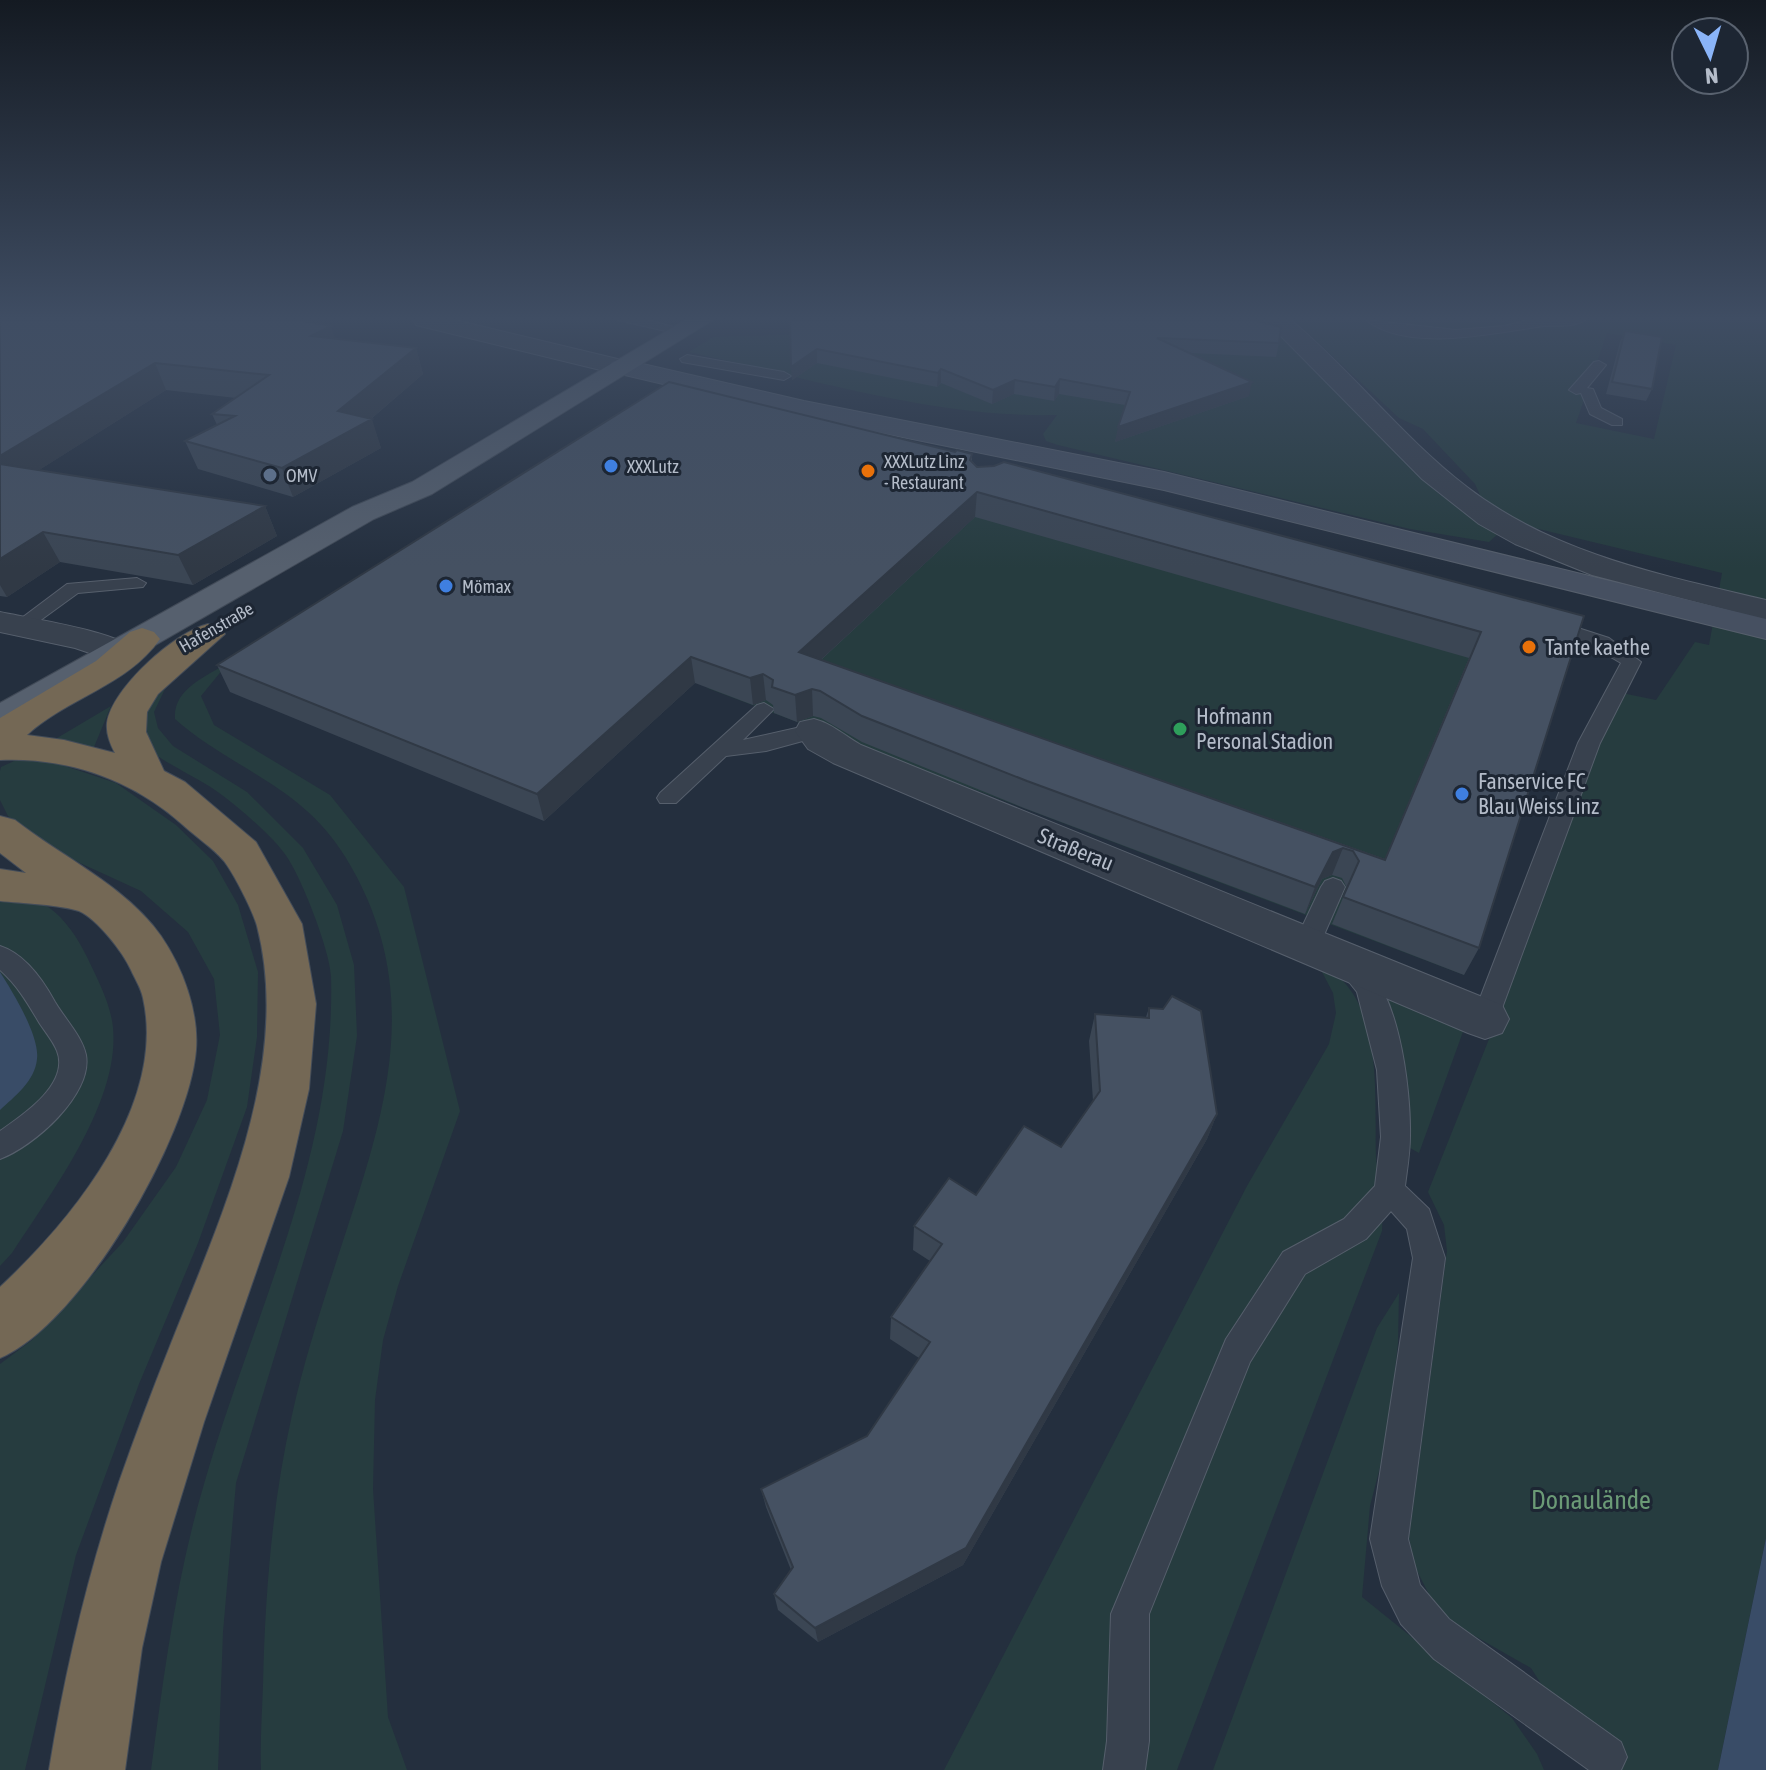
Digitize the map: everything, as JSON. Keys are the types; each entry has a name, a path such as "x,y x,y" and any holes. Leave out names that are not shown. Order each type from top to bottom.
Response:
{"highway":[{"path":"147,777 128,738 126,723 131,706 151,681 208,634"},
{"path":"2,741 21,720 109,669 131,645"},
{"path":"2,741 147,777 215,825 245,859 265,889 280,922 288,964 292,1018 286,1088 267,1164 174,1418 139,1524 106,1646 87,1770"},
{"path":"0,830 124,922 147,952 163,987 171,1022 170,1055 150,1124 108,1206 72,1255 0,1328"},
{"path":"0,885 86,896"}],"main road":[{"name":"Hafenstraße","path":"131,645 363,513 422,488 563,403"},
{"path":"788,403 858,420 1164,481 1716,607 1766,629"},
{"name":"Hafenstraße","path":"2,741 208,634 389,519 422,488"}],"street":[{"path":"1366,403 1454,491 1489,517 1531,539 1716,607 1766,610"},
{"path":"993,475 1018,450"},
{"path":"10,624 84,640 131,645"},
{"name":"Straßerau","path":"814,731 822,740 847,754 1485,1019"}],"lane":[{"path":"1590,403 1595,411 1617,422"},
{"path":"10,624 73,588 137,583"},
{"path":"1485,1019 1589,743 1631,662 1617,648 1594,637 1530,619"},
{"path":"668,798 764,709"},
{"path":"720,750 766,744 814,731"},
{"path":"1124,1770 1128,1741 1130,1614 1238,1351 1294,1263 1355,1229 1389,1192 1396,1137 1391,1070 1384,1034 1369,987 1325,952 1333,887"},
{"path":"0,956 28,979 73,1056 69,1080 46,1112 20,1135 0,1146"},
{"path":"1389,1192 1409,1204 1425,1233 1429,1258 1389,1539 1393,1567 1404,1598 1425,1625 1448,1645 1606,1757"}],"green space":[{"path":"918,403 1348,403 1439,494 1499,533 1489,542 1410,529 1058,445 1046,441 1043,434 1057,415 964,410"},
{"name":"Donaulände","path":"1382,403 1583,403 1576,423 1654,439 1663,403 1766,403 1766,1538 1718,1770 1596,1770 1531,1668 1466,1631 1437,1610 1414,1565 1409,1537 1447,1251 1444,1225 1428,1192 1497,1019 1596,748 1622,693 1656,700 1695,642 1709,645 1722,573 1526,526 1484,504 1475,484 1423,429 1399,418"},
{"name":"Hofmann Personal Stadion","path":"956,474 1571,642 1464,975 707,688"},
{"path":"228,663 201,696 214,725 330,795 404,887 460,1111 398,1286 383,1340 375,1400 373,1489 388,1717 407,1770 261,1770 266,1617 279,1482 303,1372 373,1144 391,1049 391,1002 385,954 370,906 346,858 328,833 288,795 197,737 175,719 179,700 185,692"},
{"path":"165,689 154,712 158,728 173,746 247,792 303,848 337,905 354,965 357,1036 343,1131 236,1483 223,1632 218,1770 151,1770 172,1626 194,1519 306,1172 320,1108 329,1043 331,976 314,915 293,867 281,849 230,801 154,754 144,742 143,717"},
{"path":"111,706 94,747 85,749 52,741"},
{"path":"23,757 56,763 116,783 176,825 213,861 238,905 258,972 257,1037 247,1107 198,1243 139,1384 76,1555 25,1770 0,1770 0,1364 32,1340 123,1242 176,1167 207,1100 220,1035 214,979 188,932 141,891 80,863 41,841 8,816 0,800 1,767"},
{"path":"0,896 36,901 53,910 67,925 100,984 113,1028 106,1086 80,1146 12,1253 0,1266"},
{"path":"1321,970 1343,981 1356,998 1365,1019 1374,1065 1376,1158 1384,1193 1382,1231 1177,1770 944,1770 1247,1186 1329,1044 1336,1013 1333,993"},
{"path":"1384,989 1468,1018 1419,1153 1410,1148 1405,1067 1397,1028"},
{"path":"1399,1293 1398,1343 1388,1436 1370,1506 1362,1597 1512,1718 1537,1754 1544,1770 1213,1770 1377,1328"}],"water":[{"path":"0,972 30,1026 37,1059 28,1081 0,1110"},
{"path":"1766,1538 1766,1770 1718,1770"}],"building":[{"path":"0,403 89,403 0,456"},
{"path":"229,403 348,403 338,411 372,419 282,468 185,441 235,416 212,414"},
{"path":"636,403 753,403 972,454 970,460 977,467 1004,462 1584,616 1479,948 1343,897 1359,861 1353,851 1343,848 1333,852 1315,887 1027,781 862,716 820,691 812,689 795,695 772,687 773,680 763,674 750,678 691,657 537,794 217,665","holes":["977,492 1481,632 1385,860 799,652"]},
{"path":"1126,403 1191,403 1118,427"},
{"path":"0,464 265,506 178,555 43,532 0,559"},
{"path":"1172,996 1201,1011 1217,1114 966,1548 815,1628 774,1594 793,1567 761,1489 867,1436 930,1342 891,1317 942,1244 914,1226 949,1178 976,1195 1024,1126 1061,1147 1100,1091 1095,1014 1149,1018 1149,1008 1163,1009"}],"place":[{"name":"XXXLutz","path":"611,466"},
{"name":"XXXLutz Linz - Restaurant","path":"868,471"},
{"name":"OMV","path":"270,475"},
{"name":"Mömax","path":"446,586"},
{"name":"Tante kaethe","path":"1529,647"},
{"name":"Hofmann Personal Stadion","path":"1180,729"},
{"name":"Fanservice FC Blau Weiss Linz","path":"1462,794"}]}
